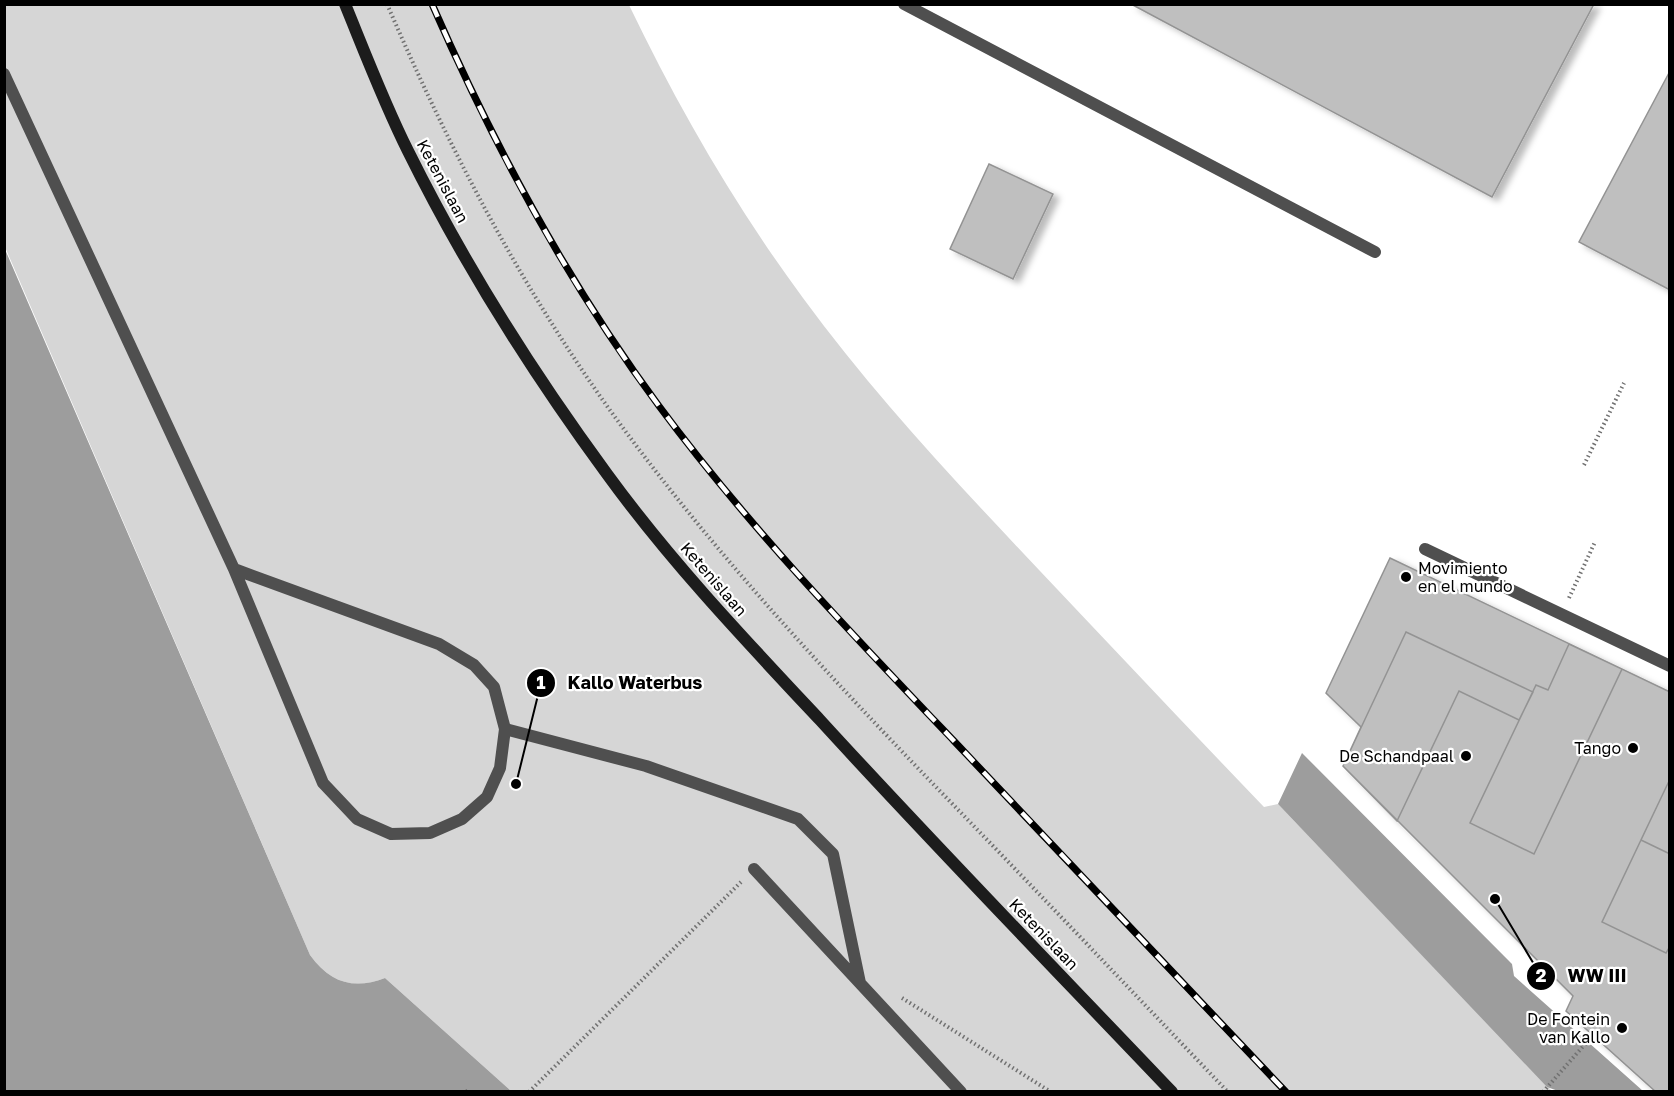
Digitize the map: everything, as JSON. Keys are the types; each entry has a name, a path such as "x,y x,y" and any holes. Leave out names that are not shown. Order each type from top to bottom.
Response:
{"street":[{"name":"Ketenislaan","path":"345,4 406,148 464,256 552,396 608,476 681,568 746,641 1172,1092"},
{"path":"904,4 1375,252"},
{"path":"4,74 234,568 323,783 357,819 391,834 430,833 462,819 487,797 500,768 505,729 494,687 474,666 440,644 234,568"},
{"path":"1425,549 1670,666"},
{"path":"505,729 646,766 798,819 833,854 860,982"},
{"path":"754,869 961,1092"}],"path":[{"path":"387,4 456,157 490,221 573,356 652,466 765,603 888,737 1228,1092"},
{"path":"1584,465 1624,384"},
{"path":"1562,614 1595,542"},
{"path":"529,1092 754,869"},
{"path":"896,995 1051,1092"},
{"path":"1543,1092 1593,1035"}],"shaded area":[{"path":"4,5 629,5 667,81 754,228 830,334 887,404 978,505 1264,807 1278,804 1552,1091 511,1091 385,978 374,982 353,983 334,978 310,955 5,247"},
{"path":"4,247 310,955 326,972 343,981 363,983 385,978 511,1091 5,1091"},
{"path":"1302,753 1512,964 1514,976 1643,1091 1561,1092 1547,1087 1278,804"}],"building":[{"path":"1131,4 1594,4 1492,197"},
{"path":"1670,71 1670,290 1579,242"},
{"path":"989,164 1053,194 1013,279 950,249"},
{"path":"1390,558 1670,692 1670,1092 1656,1092 1566,1011 1573,996 1343,766 1361,727 1326,693"},
{"path":"1406,632 1533,692 1519,720 1459,691 1397,821 1343,766"},
{"path":"1569,644 1622,669 1534,854 1470,823 1536,685 1548,690"},
{"path":"1670,779 1670,854 1641,840"},
{"path":"1641,840 1670,854 1670,946 1666,953 1602,922"}],"railway":[{"path":"432,4 507,161 563,262 625,359 693,450 764,536 839,619 1286,1092"}],"place":[{"name":"Movimiento en el mundo","path":"1406,577"},
{"name":"Tango","path":"1633,748"},
{"name":"De Schandpaal","path":"1466,756"},
{"name":"Kallo Waterbus","path":"516,784"},
{"name":"WW III","path":"1495,899"},
{"name":"De Fontein van Kallo","path":"1622,1028"}]}
